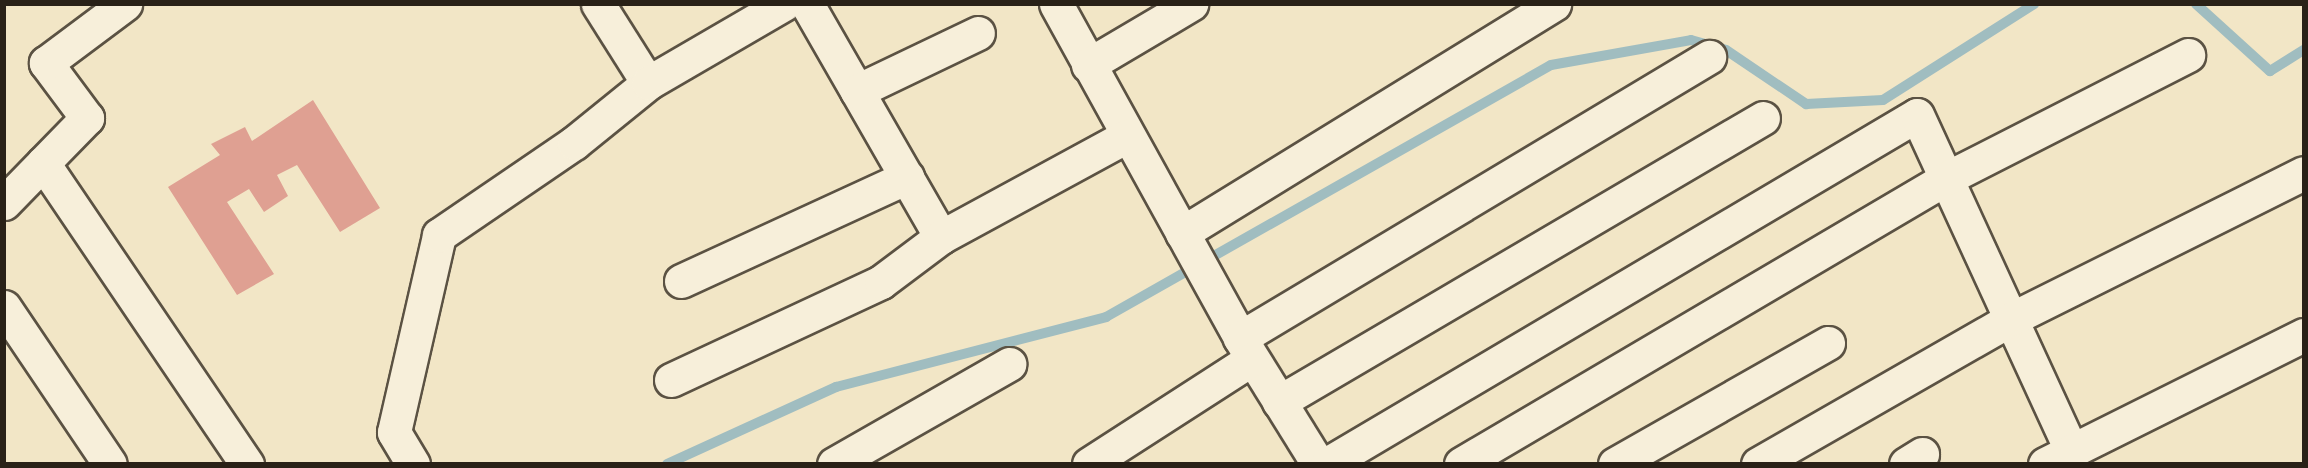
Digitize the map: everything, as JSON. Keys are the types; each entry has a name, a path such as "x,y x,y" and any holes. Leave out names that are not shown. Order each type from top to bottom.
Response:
{"street":[{"path":"4,202 87,118 46,63 125,4"},
{"path":"598,4 648,83"},
{"path":"413,464 394,432 439,235 574,143 648,83 784,4"},
{"path":"807,4 941,237"},
{"path":"1056,4 1246,348 1318,464"},
{"path":"1088,65 1191,4"},
{"path":"1191,248 1554,4"},
{"path":"857,91 978,33"},
{"path":"1461,464 1945,179 2188,55"},
{"path":"1089,464 1246,348 1709,57"},
{"path":"1327,464 1917,115 2011,319 2058,457 2304,335"},
{"path":"1280,402 1763,118"},
{"path":"671,380 881,282 941,237 1127,136"},
{"path":"43,163 247,464"},
{"path":"1758,464 2011,319 2304,173"},
{"path":"681,280 907,177"},
{"path":"4,307 110,464"},
{"path":"1615,464 1828,344"},
{"path":"834,464 1009,364"}],"building":[{"path":"313,100 380,208 340,232 297,165 277,175 288,196 264,212 249,189 227,202 274,274 237,295 168,187 220,155 211,144 245,127 252,141"}],"waterway":[{"path":"667,464 836,387 1106,317 1551,65 1691,40 1726,50 1806,104 1883,100 2034,4"},
{"path":"2196,4 2270,71 2304,50"}]}
